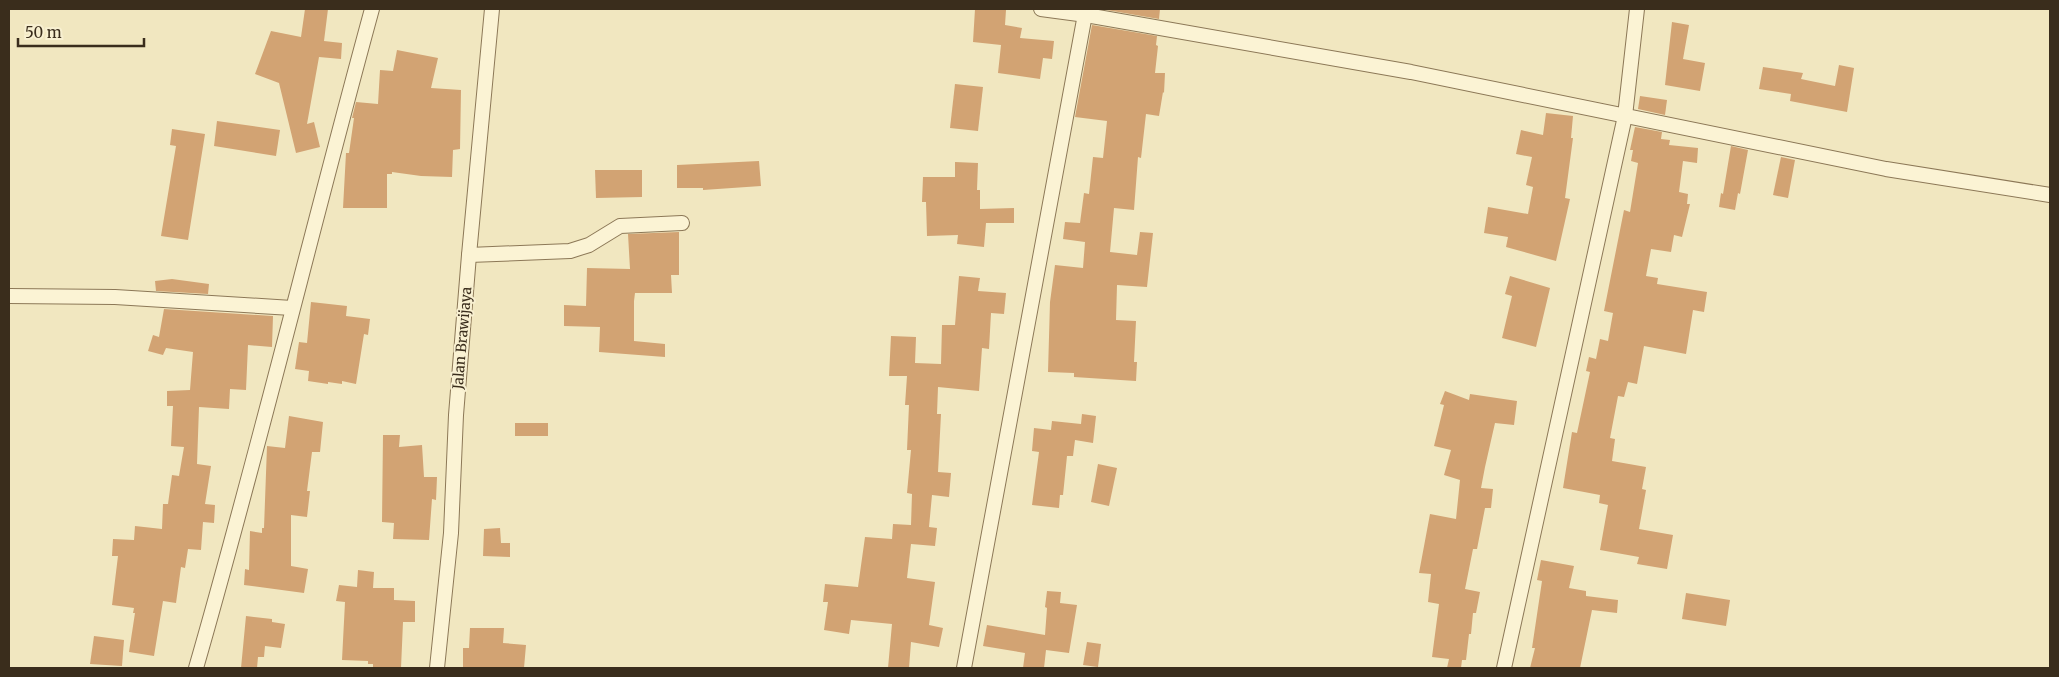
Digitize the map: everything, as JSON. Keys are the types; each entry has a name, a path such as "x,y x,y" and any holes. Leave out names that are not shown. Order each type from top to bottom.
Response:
{"street":[{"path":"196,668 236,531 292,308 372,9"},
{"name":"Jalan Brawijaya","path":"437,668 451,533 456,415 492,9"},
{"path":"1041,9 1086,12 1411,72 1886,169 2050,195"},
{"path":"1504,668 1625,116 1637,9"},
{"path":"964,668 1086,12"},
{"path":"469,255 570,251 589,245 620,226 682,222"},
{"path":"9,296 115,297 292,308"}],"building":[{"path":"305,9 328,9 324,41 342,43 341,59 319,57 307,124 314,122 320,147 296,153 279,83 255,74 271,31 301,37"},
{"path":"975,9 1006,10 1005,25 1022,28 1020,38 1054,41 1052,59 1043,58 1040,79 998,73 1001,45 973,42"},
{"path":"1101,9 1160,9 1159,19"},
{"path":"1672,22 1689,25 1683,59 1705,63 1700,91 1665,85"},
{"path":"1092,25 1157,36 1156,45 1158,46 1155,73 1165,73 1164,93 1159,116 1146,114 1141,158 1138,157 1134,210 1114,208 1110,252 1137,255 1140,232 1153,233 1147,287 1117,285 1116,320 1136,321 1134,362 1137,362 1136,381 1074,377 1074,373 1048,372 1050,302 1055,265 1083,268 1085,242 1063,239 1065,222 1080,223 1084,193 1089,194 1093,157 1103,158 1107,121 1075,117"},
{"path":"397,50 438,58 431,88 461,90 460,149 453,150 452,177 421,176 392,172 392,174 387,174 387,208 343,208 346,153 349,153 354,118 352,118 356,102 378,104 380,70 393,71"},
{"path":"1839,65 1854,68 1847,112 1790,101 1791,94 1759,89 1763,67 1803,73 1801,79 1835,86"},
{"path":"955,84 983,87 978,131 950,128"},
{"path":"1640,96 1667,100 1665,115 1638,109"},
{"path":"1546,113 1573,116 1571,138 1573,138 1565,198 1570,199 1556,261 1506,247 1508,237 1484,233 1488,207 1528,214 1533,187 1526,185 1532,157 1516,154 1521,130 1543,135"},
{"path":"217,121 280,130 276,156 214,146"},
{"path":"1635,127 1662,132 1661,139 1670,140 1669,145 1698,148 1697,163 1683,161 1679,192 1688,194 1687,204 1690,204 1682,237 1674,235 1671,252 1651,249 1646,276 1658,278 1657,284 1707,292 1704,312 1693,310 1686,354 1644,346 1637,384 1628,382 1624,397 1618,396 1610,438 1615,439 1612,461 1646,467 1642,489 1646,490 1639,529 1673,535 1667,569 1637,564 1639,557 1600,550 1608,505 1599,503 1600,495 1563,488 1572,432 1577,433 1590,372 1586,371 1589,357 1596,359 1600,339 1608,341 1613,313 1604,311 1624,210 1630,212 1638,163 1631,161 1633,150 1630,150"},
{"path":"172,129 205,134 188,240 161,236 176,146 170,145"},
{"path":"1731,146 1748,150 1735,210 1719,207"},
{"path":"1781,157 1795,160 1788,198 1773,195"},
{"path":"759,161 761,186 703,190 703,188 677,188 677,165"},
{"path":"955,162 978,163 977,190 980,190 980,209 1014,208 1014,223 986,223 984,247 957,244 958,235 927,236 926,202 922,202 923,177 955,177"},
{"path":"595,170 642,170 642,197 596,198"},
{"path":"679,232 679,275 671,275 672,293 635,293 634,301 634,341 665,344 665,357 599,352 600,327 564,326 564,305 586,306 587,268 630,269 628,234"},
{"path":"959,276 980,278 978,291 1006,293 1004,314 991,313 989,349 982,348 979,391 938,387 937,414 941,414 938,472 951,473 949,497 932,495 929,527 937,528 935,546 911,544 907,578 935,582 929,625 943,628 939,647 911,642 909,668 888,668 892,624 851,620 849,634 824,630 828,602 823,602 825,584 858,587 865,537 892,539 893,524 911,525 912,494 907,493 911,450 907,450 909,405 905,405 907,376 889,376 891,336 916,337 915,363 941,364 942,325 955,325"},
{"path":"1510,276 1550,288 1536,347 1502,338 1512,296 1505,294"},
{"path":"172,279 209,284 208,294 156,291 155,281"},
{"path":"311,302 347,306 346,316 370,319 368,335 364,334 356,384 342,381 342,384 328,382 328,384 308,381 309,371 295,369 299,342 307,343"},
{"path":"164,309 273,316 272,347 248,345 246,390 230,389 229,409 199,407 197,464 211,466 205,504 215,505 214,523 203,522 201,550 188,549 185,568 181,567 176,603 163,601 154,656 129,652 135,613 133,613 134,608 112,605 118,556 112,556 113,539 134,540 135,526 162,529 163,504 168,504 172,475 179,476 184,447 171,446 173,406 167,406 167,391 190,390 193,352 166,348 163,355 148,351 153,335 159,337"},
{"path":"1445,391 1469,400 1470,394 1517,401 1514,425 1495,423 1485,467 1481,488 1493,489 1491,508 1485,508 1477,549 1473,549 1465,589 1480,592 1476,613 1473,613 1466,660 1462,660 1461,668 1447,668 1449,659 1432,657 1439,604 1428,602 1431,574 1419,573 1430,514 1456,519 1460,480 1444,475 1451,450 1434,446 1444,405 1440,404"},
{"path":"1082,414 1096,416 1093,443 1075,440 1073,456 1067,456 1063,495 1060,495 1059,508 1032,505 1039,452 1032,451 1034,428 1051,430 1052,421 1081,424"},
{"path":"289,416 323,422 320,452 312,452 307,491 310,491 307,517 291,515 291,566 308,569 304,593 244,585 245,569 249,570 250,531 262,533 262,528 264,528 267,446 285,448"},
{"path":"515,423 548,423 548,436 515,436"},
{"path":"383,435 400,435 399,447 422,445 424,477 437,477 436,500 432,499 429,540 393,539 394,523 382,522"},
{"path":"1098,464 1117,468 1109,506 1091,502"},
{"path":"500,528 501,543 510,543 510,557 483,556 484,529"},
{"path":"1541,560 1574,566 1569,588 1586,591 1586,596 1618,600 1617,613 1592,610 1580,668 1530,668 1535,648 1532,648 1542,581 1537,580"},
{"path":"358,570 374,572 373,588 394,588 394,600 415,601 415,622 403,622 401,668 373,668 373,664 368,664 368,661 342,660 345,602 336,601 339,585 357,587"},
{"path":"1047,591 1061,592 1060,603 1077,605 1069,653 1046,650 1044,668 1023,668 1025,653 983,646 987,625 1045,635"},
{"path":"1686,593 1730,600 1726,626 1682,619"},
{"path":"246,616 272,619 272,622 285,624 281,648 265,646 264,657 258,657 257,668 241,668"},
{"path":"470,628 504,628 503,643 526,645 524,668 463,667 463,648 469,648"},
{"path":"94,636 124,640 122,666 90,664"},
{"path":"1087,642 1101,644 1098,667 1083,665"}]}
